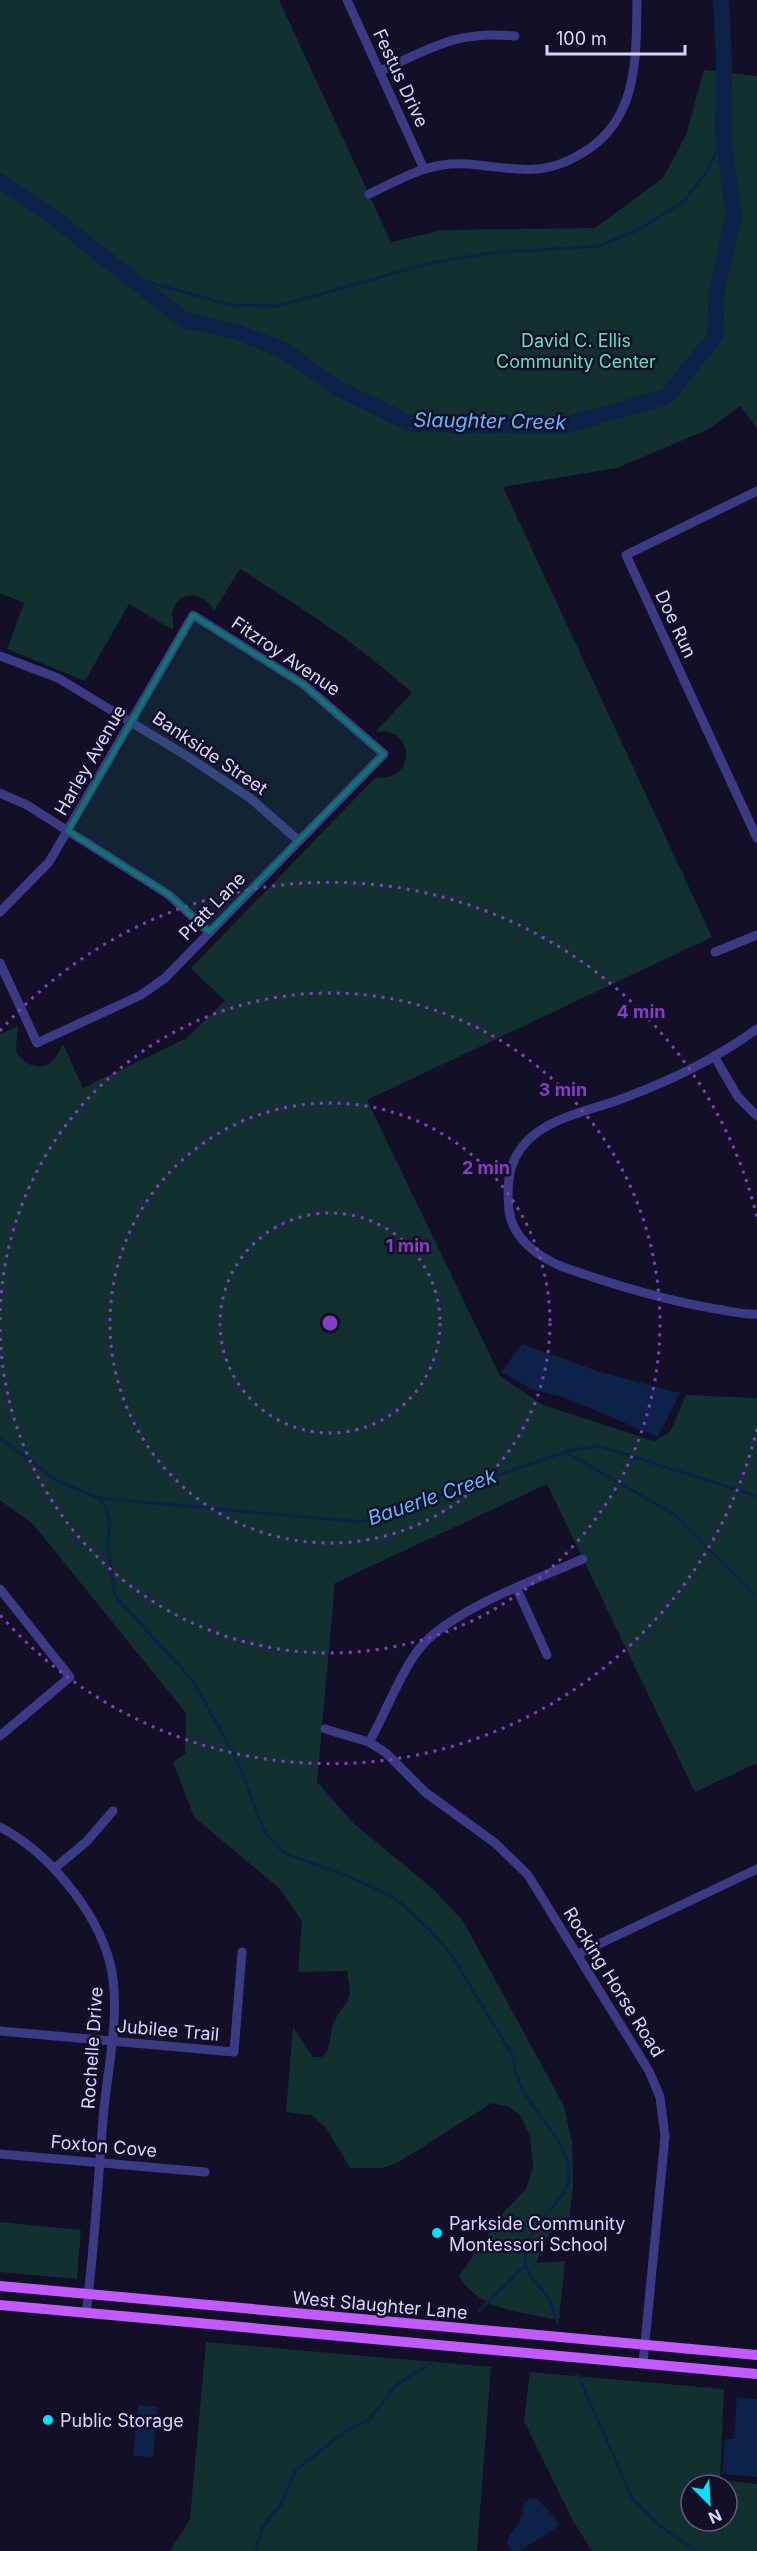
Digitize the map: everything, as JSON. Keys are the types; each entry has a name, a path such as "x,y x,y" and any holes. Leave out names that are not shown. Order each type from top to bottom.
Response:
{"main road":[{"name":"West Slaughter Lane","path":"0,2286 757,2355"},
{"name":"West Slaughter Lane","path":"0,2305 757,2374"},
{"path":"379,2339 380,2321"}],"street":[{"name":"Festus Drive","path":"347,0 424,169"},
{"path":"369,194 424,169 465,163 511,169 539,169 566,162 591,148 611,128 630,91 637,0"},
{"path":"380,71 461,37 485,33 515,36"},
{"name":"Doe Run","path":"757,491 626,555 757,838"},
{"name":"Harley Avenue","path":"0,912 43,870 194,615"},
{"name":"Fitzroy Avenue","path":"194,615 303,684 384,754"},
{"name":"Bankside Street","path":"0,656 58,678 132,722 239,789 299,841"},
{"name":"Pratt Lane","path":"0,963 37,1042 149,991 165,978 384,754"},
{"path":"0,793 27,806 169,895 209,932"},
{"path":"715,952 757,935"},
{"path":"757,1029 714,1056 663,1083 556,1122 536,1133 514,1161 506,1185 510,1217 520,1237 531,1250 556,1264 627,1290 690,1305 757,1314"},
{"path":"714,1056 738,1097 757,1116"},
{"path":"369,1742 417,1651 427,1638 456,1617 583,1559"},
{"path":"0,1589 70,1677 0,1736"},
{"path":"517,1589 547,1655"},
{"name":"Rocking Horse Road","path":"325,1729 369,1742 403,1767 442,1806 495,1843 512,1858 528,1875 649,2071 660,2097 665,2136 643,2363"},
{"path":"55,1868 81,1846 113,1811"},
{"name":"Rochelle Drive","path":"0,1827 25,1842 55,1868 84,1911 106,1951 114,1987 86,2313"},
{"path":"578,1954 755,1873"},
{"name":"Jubilee Trail","path":"0,2031 234,2052 242,1952"},
{"name":"Foxton Cove","path":"0,2154 205,2172"}],"highlighted area":[{"path":"193,615 303,684 384,754 209,932 169,895 68,831"}],"green space":[{"name":"David C. Ellis Community Center","path":"0,0 279,0 391,242 443,230 595,228 663,178 686,135 704,70 757,76 757,428 740,406 709,429 617,468 503,487 712,937 367,1100 500,1376 543,1405 654,1441 670,1432 686,1395 757,1398 757,1763 695,1792 547,1484 335,1583 317,1782 353,1823 432,1888 463,1921 564,2106 572,2143 573,2187 569,2221 551,2232 536,2263 565,2261 559,2320 516,2312 490,2303 478,2297 459,2276 504,2212 526,2189 533,2167 530,2135 520,2115 509,2107 492,2103 399,2162 382,2168 350,2168 327,2129 312,2115 286,2112 293,2027 313,2057 322,2057 329,2046 337,2016 349,1997 347,1971 298,1972 302,1921 279,1888 194,1817 173,1762 185,1754 186,1713 33,1524 0,1500 0,1034 18,1026 16,1051 24,1061 35,1066 51,1062 63,1044 83,1088 187,1038 225,1001 191,968 375,778 392,776 399,771 406,754 403,743 392,733 375,732 412,693 392,675 307,612 240,569 214,611 205,600 199,597 193,595 181,598 173,610 173,630 129,604 85,681 7,649 24,603 0,593"},
{"path":"0,2222 81,2230 77,2279 0,2272"},
{"path":"206,2342 491,2367 477,2551 170,2551 190,2519"},
{"path":"530,2372 724,2389 720,2473 679,2473 679,2533 739,2533 739,2482 757,2484 757,2551 592,2551 573,2521 524,2421"}],"water":[{"path":"522,1344 600,1372 680,1393 658,1437 566,1398 531,1389 501,1372"},
{"path":"737,2397 757,2399 757,2477 739,2475 739,2473 722,2473 725,2439 734,2439"},
{"path":"138,2405 158,2407 153,2457 133,2456"},
{"path":"531,2498 539,2500 556,2519 559,2526 520,2551 512,2551 507,2543 509,2536 520,2521 525,2502"}],"waterway":[{"name":"Slaughter Creek","path":"0,181 49,214 184,320 237,332 285,351 337,388 412,424 563,426 666,397 715,337 717,290 734,215 723,137 724,59 721,0"},
{"path":"126,276 230,305 278,306 431,263 491,253 599,246 640,229 684,201 706,173 723,137"},
{"name":"Bauerle Creek","path":"0,1438 56,1480 98,1498 361,1522 565,1452 672,1513 757,1597"},
{"path":"566,1451 599,1446 757,1496"},
{"path":"98,1498 105,1506 109,1519 108,1551 115,1596 193,1681 237,1760 264,1831 284,1853 348,1876 395,1898 429,1929 452,1956 514,2058 516,2074 522,2089 560,2144 569,2175 562,2196 536,2228 529,2240 526,2253 526,2267 548,2297 557,2322"},
{"path":"479,2311 526,2264"},
{"path":"256,2551 262,2527 280,2506 295,2471 344,2432 370,2419 395,2386 433,2362"},
{"path":"578,2375 632,2498 663,2528 696,2551"}],"place":[{"name":"Parkside Community Montessori School","path":"437,2233"},
{"name":"Public Storage","path":"48,2420"}]}
